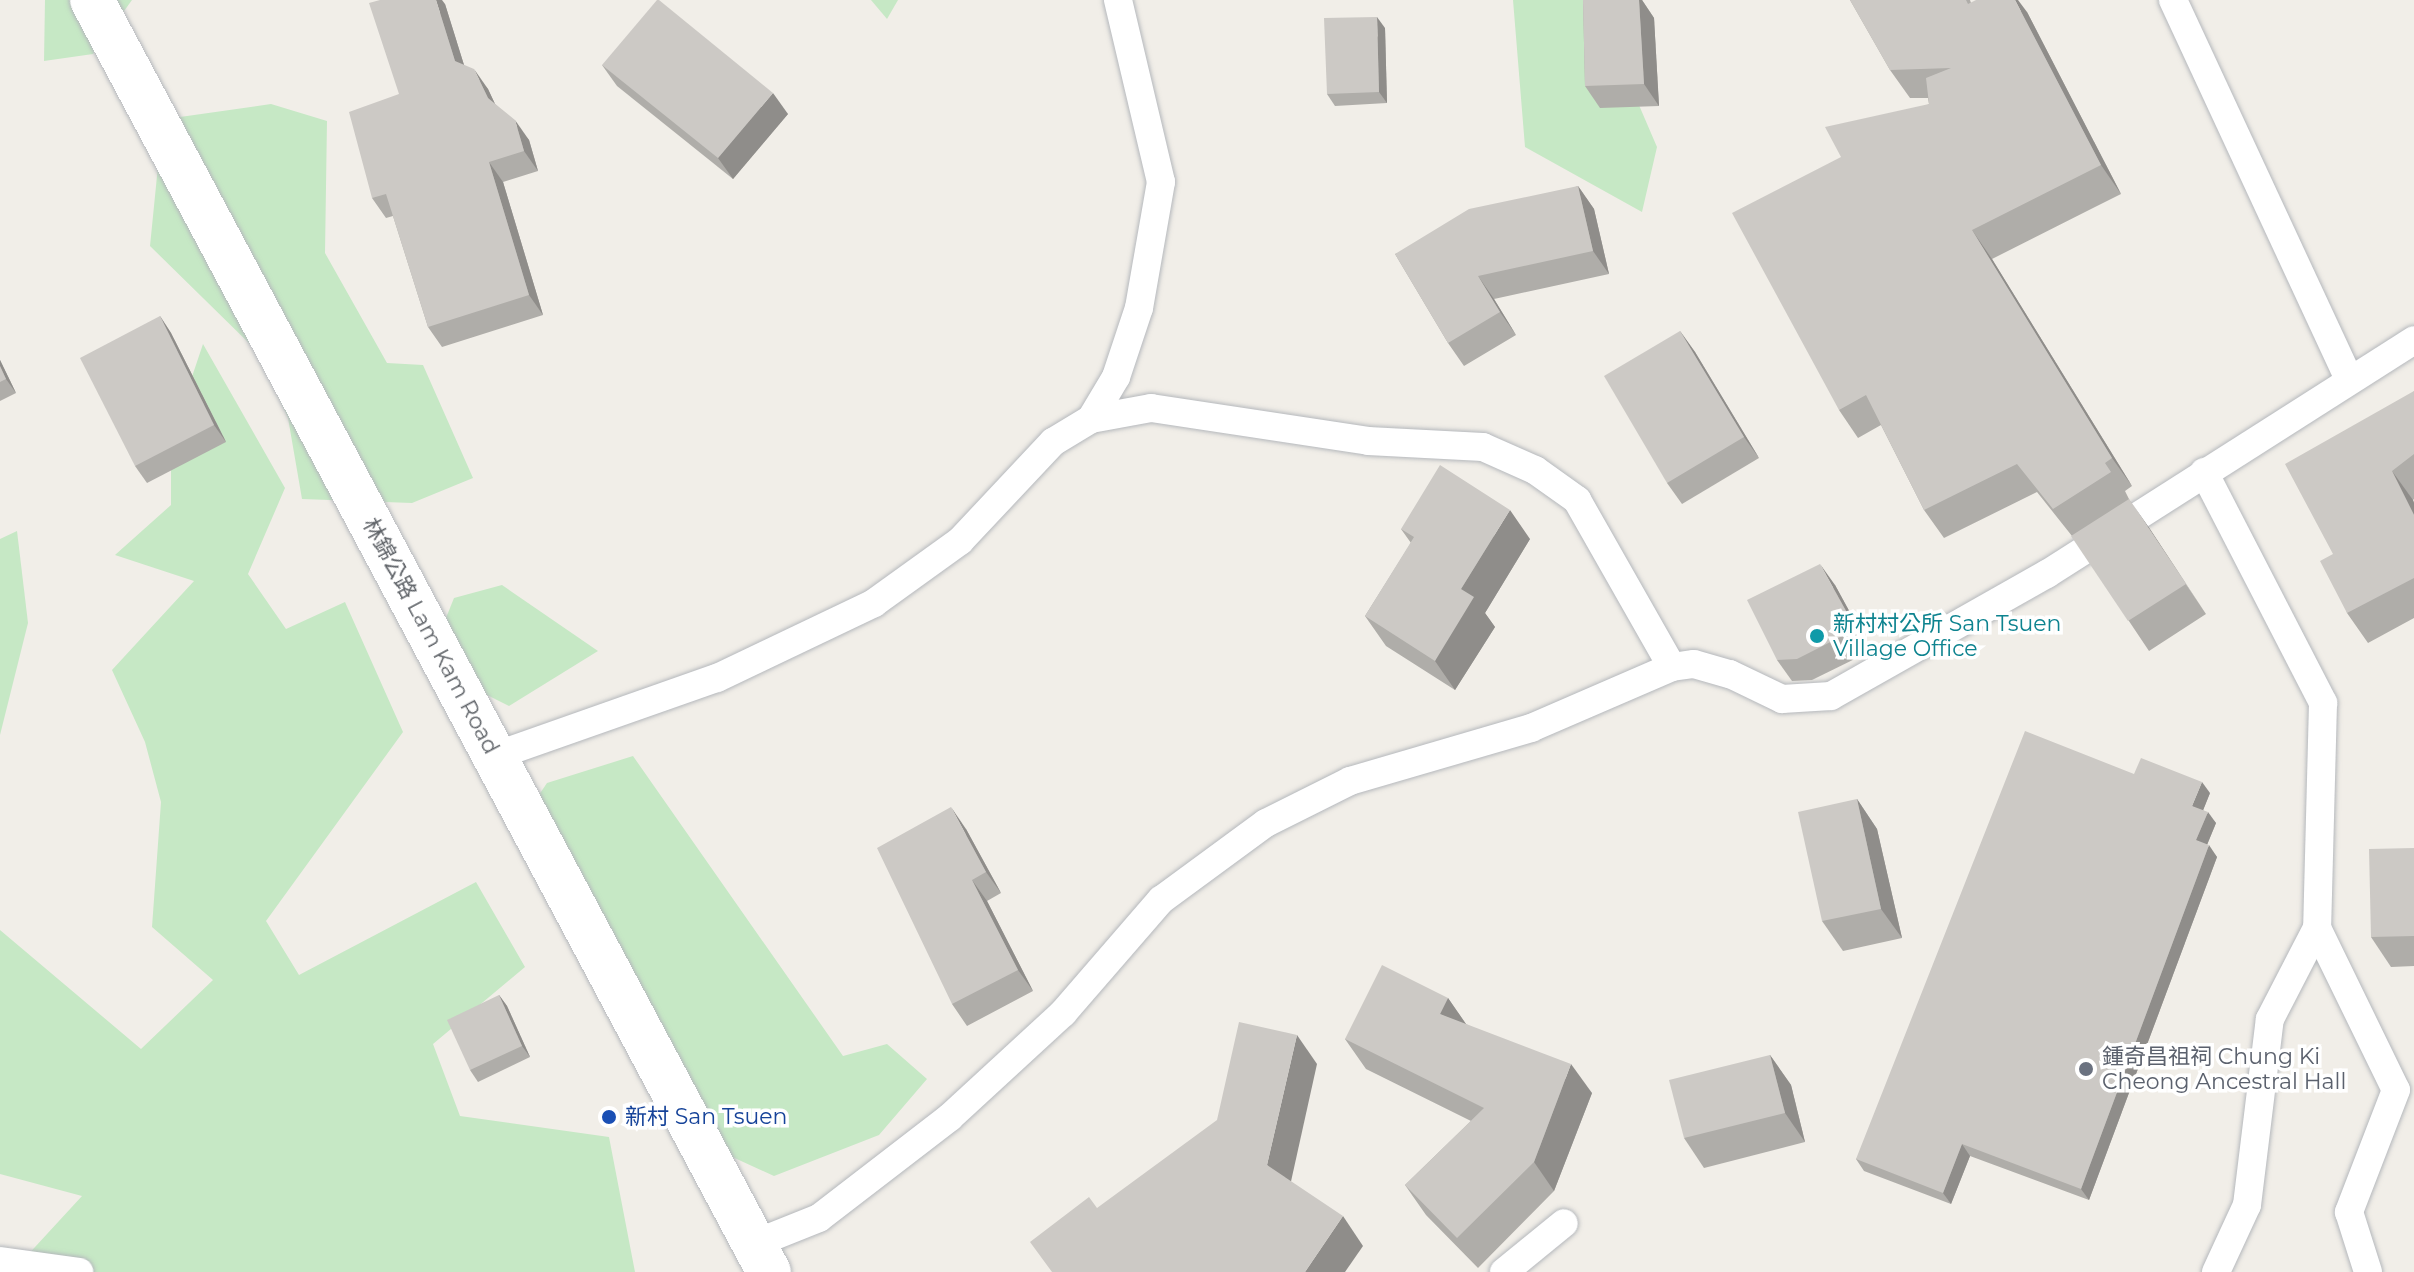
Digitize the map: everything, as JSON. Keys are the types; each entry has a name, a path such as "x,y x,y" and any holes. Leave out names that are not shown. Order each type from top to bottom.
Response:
{"main road":[{"name":"林錦公路 Lam Kam Road","path":"92,0 761,1258"}],"lane":[{"path":"1091,419 1116,377 1139,308 1161,182 1118,0"},
{"path":"2173,0 2349,380"},
{"path":"761,1258 819,1218 950,1117 1063,1013 1161,900 1266,823 1350,781 1531,728 1672,667 1694,664 1730,674 1782,699 1831,696 2047,574 2414,340"},
{"path":"495,756 717,678 874,603 960,541 1053,442 1091,419 1151,408 1368,441 1483,447 1577,500 1672,667"},
{"path":"2204,472 2323,703 2317,928 2270,1019 2247,1205 2216,1272"},
{"path":"2317,928 2396,1090 2349,1212 2368,1272"},
{"path":"1504,1272 1564,1223"},
{"path":"0,1261 79,1272"}],"green space":[{"path":"45,0 132,0 93,54 44,61"},
{"path":"871,0 898,0 887,19"},
{"path":"1513,0 1619,0 1620,61 1657,147 1642,212 1525,147"},
{"path":"271,104 327,121 325,253 387,363 423,365 473,478 412,503 302,499 288,418 258,352 150,246 158,166 173,118"},
{"path":"203,344 285,488 248,574 286,629 345,602 403,732 266,921 299,975 476,882 525,967 433,1044 460,1116 609,1137 635,1272 12,1272 82,1196 0,1174 0,930 141,1049 213,980 152,927 161,802 145,742 112,670 194,581 115,555 171,505 171,439"},
{"path":"17,531 28,623 0,735 0,539"},
{"path":"502,585 598,651 509,706 427,665 454,598"},
{"path":"633,756 843,1056 887,1044 927,1079 879,1135 774,1176 728,1155 514,832 547,783"}],"building":[{"path":"380,0 436,0 455,61 474,69 488,98 515,120 524,151 489,162 529,295 428,327 386,194 372,198 349,112 399,94 369,3"},
{"path":"657,0 773,93 718,158 602,65"},
{"path":"1583,0 1639,0 1644,84 1585,86"},
{"path":"1850,0 1966,0 1968,4 1976,0 2015,0 2101,165 1972,230 2112,458 2105,463 2111,472 2053,509 2017,464 1924,510 1866,395 1839,410 1732,213 1841,157 1825,127 1929,104 1926,78 1951,68 1890,70"},
{"path":"1377,17 1379,92 1327,94 1324,18"},
{"path":"1578,186 1593,251 1478,276 1500,312 1448,343 1395,254 1469,209"},
{"path":"160,316 214,425 135,466 80,358"},
{"path":"1680,331 1744,437 1667,483 1604,376"},
{"path":"0,366 6,379 0,382"},
{"path":"2414,391 2414,454 2392,471 2414,515 2414,578 2347,613 2320,561 2333,554 2285,464"},
{"path":"1440,465 1510,510 1461,589 1474,597 1435,661 1365,616 1414,537 1401,529"},
{"path":"2129,499 2186,584 2128,621 2071,536"},
{"name":"新村村公所 San Tsuen Village Office","path":"1820,564 1856,629 1797,659 1777,660 1747,600"},
{"path":"2025,731 2134,774 2141,758 2202,782 2192,806 2208,812 2196,840 2209,845 2081,1189 1962,1144 1943,1193 1856,1159"},
{"path":"1857,799 1881,909 1822,921 1798,812"},
{"path":"951,807 986,872 972,880 1018,970 952,1004 877,848"},
{"path":"2414,848 2414,936 2371,937 2369,849"},
{"path":"1382,965 1448,998 1440,1014 1571,1064 1534,1162 1457,1238 1405,1185 1484,1108 1345,1039"},
{"path":"499,995 522,1046 470,1070 447,1020"},
{"path":"1239,1022 1297,1035 1267,1165 1343,1216 1305,1272 1052,1272 1030,1242 1089,1197 1097,1208 1217,1120"},
{"path":"1770,1055 1785,1113 1684,1138 1669,1080"}],"place":[{"name":"新村村公所 San Tsuen Village Office","path":"1817,636"},
{"name":"鍾奇昌祖祠 Chung Ki Cheong Ancestral Hall","path":"2086,1069"},
{"name":"新村 San Tsuen","path":"609,1117"}]}
